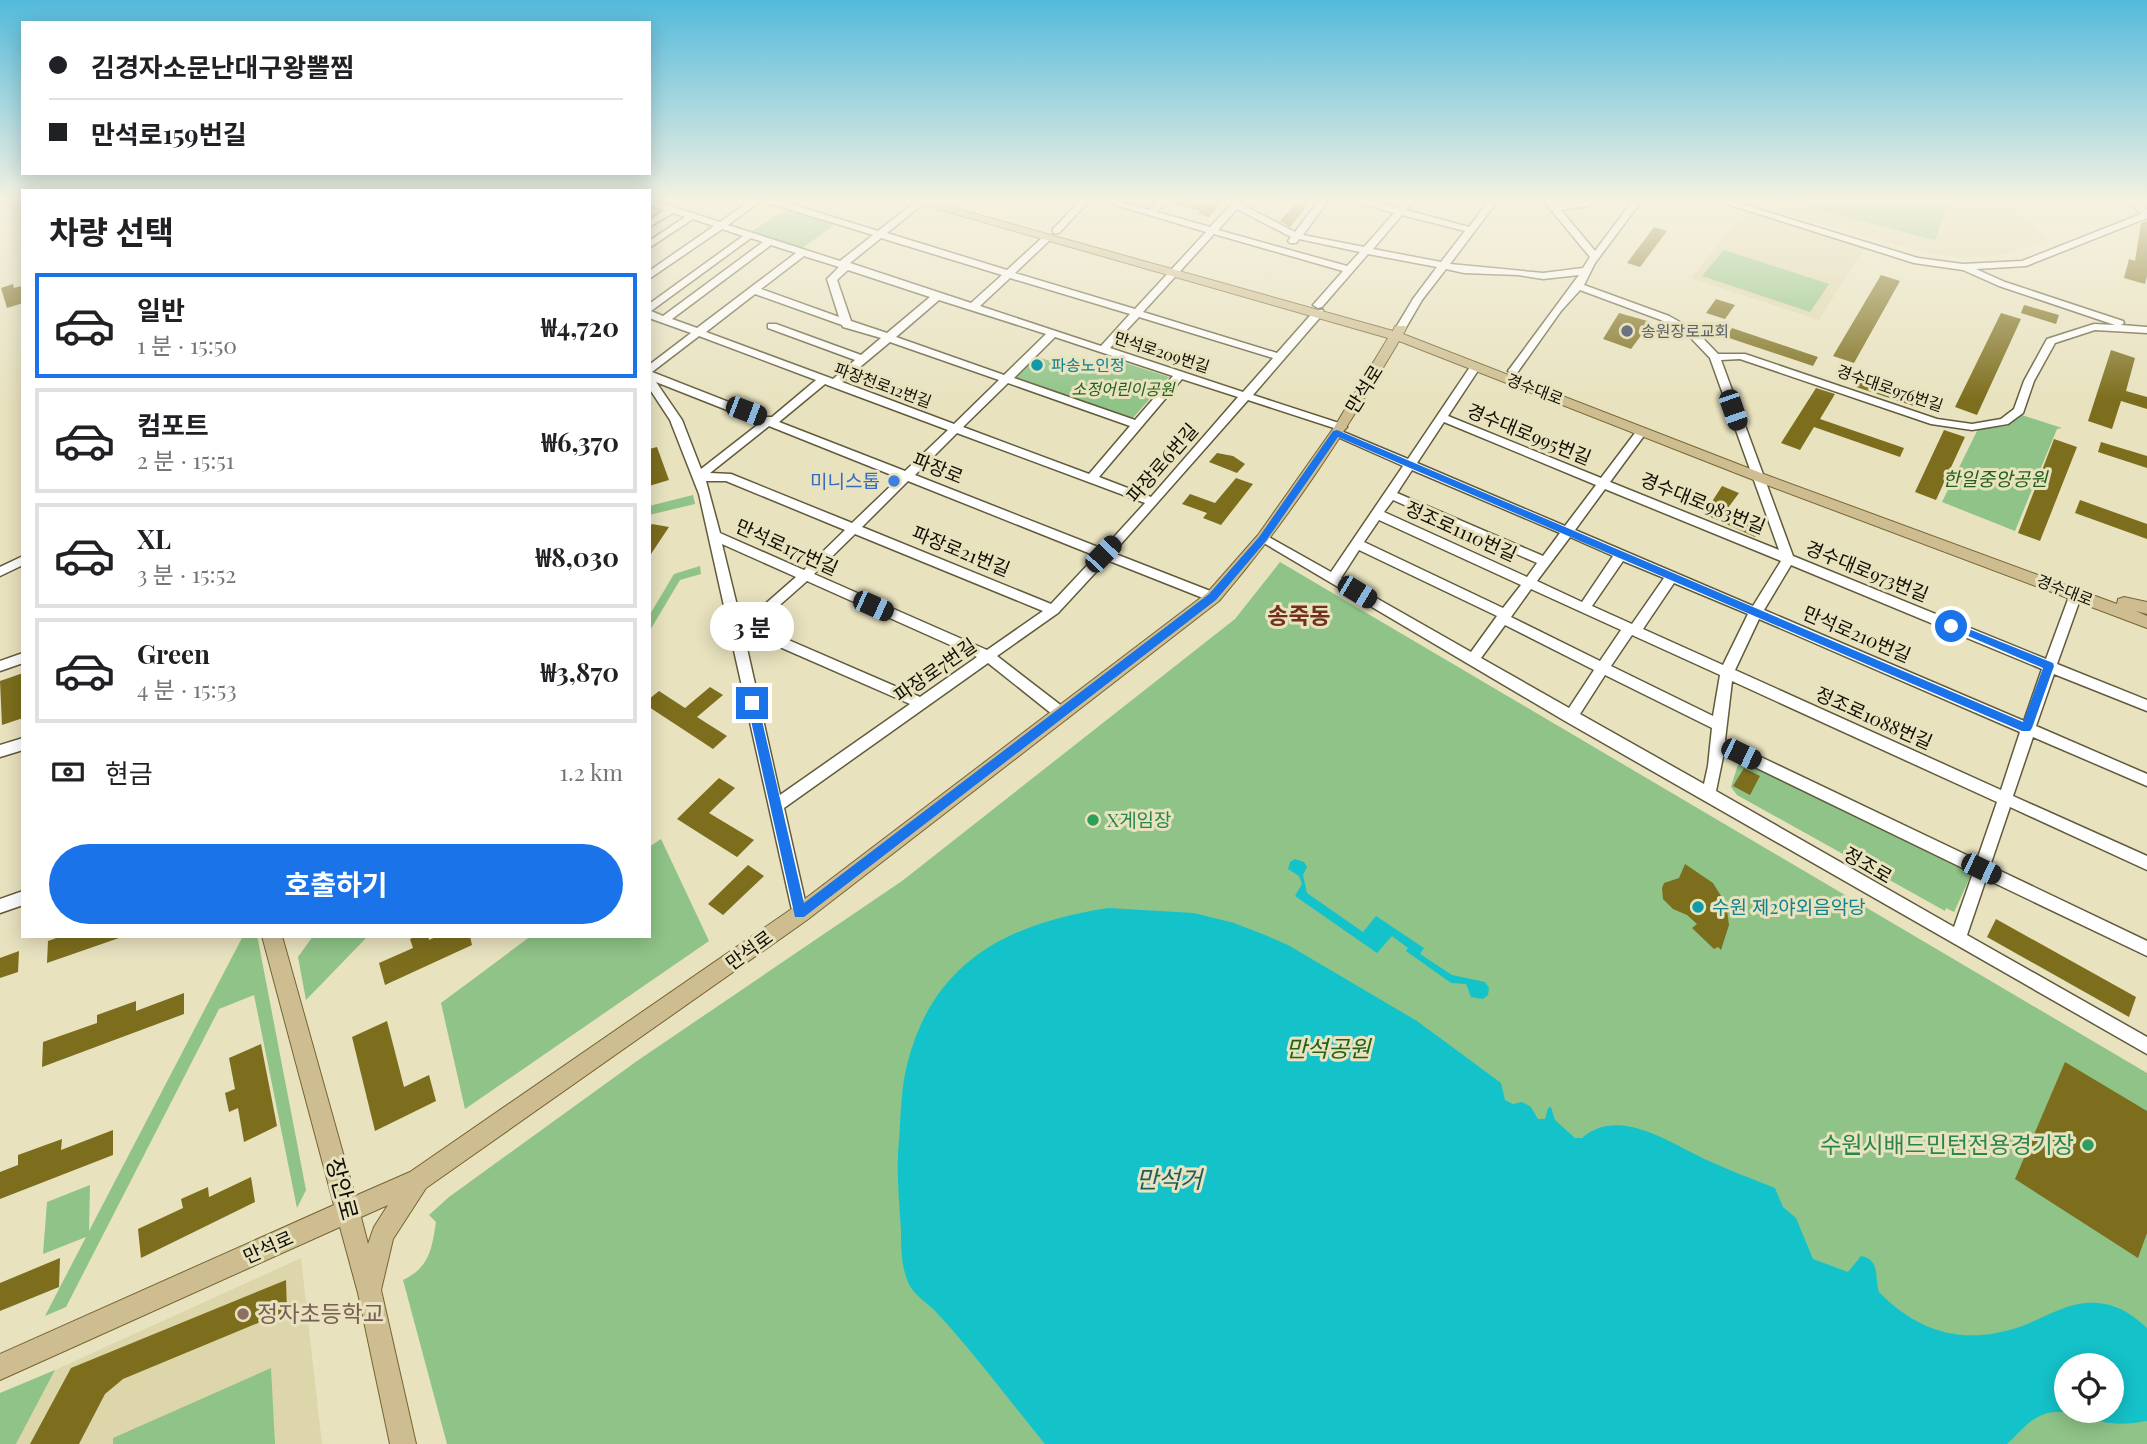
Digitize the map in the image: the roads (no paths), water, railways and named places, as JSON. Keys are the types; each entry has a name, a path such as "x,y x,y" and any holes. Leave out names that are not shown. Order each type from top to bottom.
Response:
{"main road":[{"name":"경수대로","path":"1169,266 1399,333"},
{"name":"경수대로","path":"1322,311 1355,316 1447,351 1513,371 1835,504 2076,594 2115,605 2147,610"},
{"name":"만석로","path":"0,1367 418,1181 800,914 1213,597 1263,539 1339,430 1399,333"},
{"name":"경수대로","path":"1447,351 1476,366 1642,431 1881,510 2115,605"},
{"path":"1835,504 1839,501 1861,510 1881,510"},
{"path":"2115,605 2147,625"},
{"name":"장안로","path":"273,938 370,1293 403,1444"},
{"path":"370,1293 382,1235 418,1181"}],"street":[{"name":"파장천로12번길","path":"651,310 709,266"},
{"path":"664,320 736,266"},
{"path":"651,373 699,332 784,266"},
{"path":"843,266 832,279 847,325"},
{"name":"만석로209번길","path":"848,266 1246,395 1339,430"},
{"path":"985,266 1279,356"},
{"path":"974,306 1014,266"},
{"path":"1104,349 1180,266"},
{"path":"1338,266 1350,270"},
{"name":"파장로6번길","path":"1103,554 1153,502 1279,356 1322,311 1353,266"},
{"name":"만석로","path":"1399,333 1418,299 1444,266"},
{"path":"1448,266 1543,276 1586,271"},
{"path":"1513,371 1578,286 1589,266"},
{"path":"1958,266 1975,266"},
{"path":"1963,267 2002,284 2147,330"},
{"path":"1578,286 1665,318 1692,333 1715,357 1754,469"},
{"path":"753,290 862,359"},
{"path":"698,477 771,421 862,359 938,295"},
{"name":"파장천로12번길","path":"651,313 828,382 1153,502"},
{"path":"772,326 847,325 1008,378 1135,424"},
{"name":"경수대로976번길","path":"1715,357 1741,356 1935,422 1972,427 2004,422 2020,411 2029,381 2051,341 2094,327 2134,328"},
{"path":"735,631 754,621 805,576 1053,333"},
{"name":"경수대로995번길","path":"1411,463 1476,366"},
{"path":"1091,479 1180,374"},
{"name":"파장로","path":"651,376 909,475 1213,597"},
{"path":"651,378 676,420 698,477 716,536 800,914"},
{"name":"경수대로995번길","path":"1441,417 1604,484"},
{"name":"만석로210번길","path":"1339,430 2147,780"},
{"name":"경수대로983번길","path":"1472,660 1642,431"},
{"name":"정조로1110번길","path":"1334,579 1411,463"},
{"name":"경수대로973번길","path":"1754,469 1788,558 2147,706"},
{"name":"파장로21번길","path":"698,477 727,477 1053,610"},
{"name":"경수대로983번길","path":"1604,484 1788,558"},
{"name":"정조로1110번길","path":"1390,494 1545,562"},
{"name":"정조로1110번길","path":"1377,514 1585,607"},
{"name":"만석로177번길","path":"716,536 988,656 1062,714"},
{"name":"정조로","path":"1263,539 2147,1046"},
{"path":"1357,544 1505,617 1603,671 1718,725"},
{"name":"파장로7번길","path":"777,805 1053,610 1103,554"},
{"path":"1585,607 1622,554"},
{"name":"경수대로973번길","path":"1756,612 1788,558"},
{"path":"0,572 21,561"},
{"path":"1570,717 1672,576"},
{"path":"1958,939 2006,799 2026,728 2076,594"},
{"name":"정조로1088번길","path":"1585,607 2147,863"},
{"path":"1707,794 1713,781 1718,725 1727,672 1756,612"},
{"path":"735,631 753,630 921,703"},
{"path":"0,666 21,659"},
{"path":"1716,742 2147,949"},
{"path":"0,751 21,745"},
{"path":"0,906 21,899"}],"water":[{"path":"1295,859 1304,862 1307,867 1303,875 1307,893 1363,932 1376,916 1424,948 1420,954 1452,975 1485,982 1489,988 1488,995 1483,999 1471,997 1466,984 1451,983 1406,951 1408,948 1392,936 1377,953 1295,896 1302,884 1299,876 1288,869 1290,862"},
{"name":"만석거","path":"1108,908 1194,913 1234,923 1288,945 1417,1021 1501,1083 1505,1100 1513,1104 1522,1102 1531,1107 1538,1119 1545,1119 1548,1108 1551,1107 1555,1120 1575,1138 1582,1138 1597,1129 1613,1125 1646,1131 1775,1188 1783,1207 1796,1218 1813,1259 1848,1272 1861,1256 1867,1258 1872,1261 1876,1270 1879,1292 1895,1307 1929,1327 1965,1335 1984,1335 2025,1325 2077,1304 2094,1303 2119,1308 2147,1328 2147,1421 2124,1423 2124,1353 2054,1353 2054,1412 2032,1421 2007,1444 1045,1444 965,1345 910,1287 902,1256 898,1185 903,1090 908,1061 920,1026 937,996 958,972 982,952 1009,936 1040,924"}],"place":[{"name":"송원장로교회","path":"1627,331"},
{"name":"파송노인정","path":"1037,365"},
{"name":"미니스톱","path":"894,481"},
{"name":"X게임장","path":"1093,820"},
{"name":"수원 제2야외음악당","path":"1698,907"},
{"name":"수원시배드민턴전용경기장","path":"2088,1145"},
{"name":"정자초등학교","path":"243,1314"}],"district":[{"name":"송죽동","path":"1299,616"}],"park label":[{"name":"소정어린이공원","path":"1123,389"},
{"name":"한일중앙공원","path":"1995,479"},
{"name":"만석공원","path":"1328,1049"}]}
